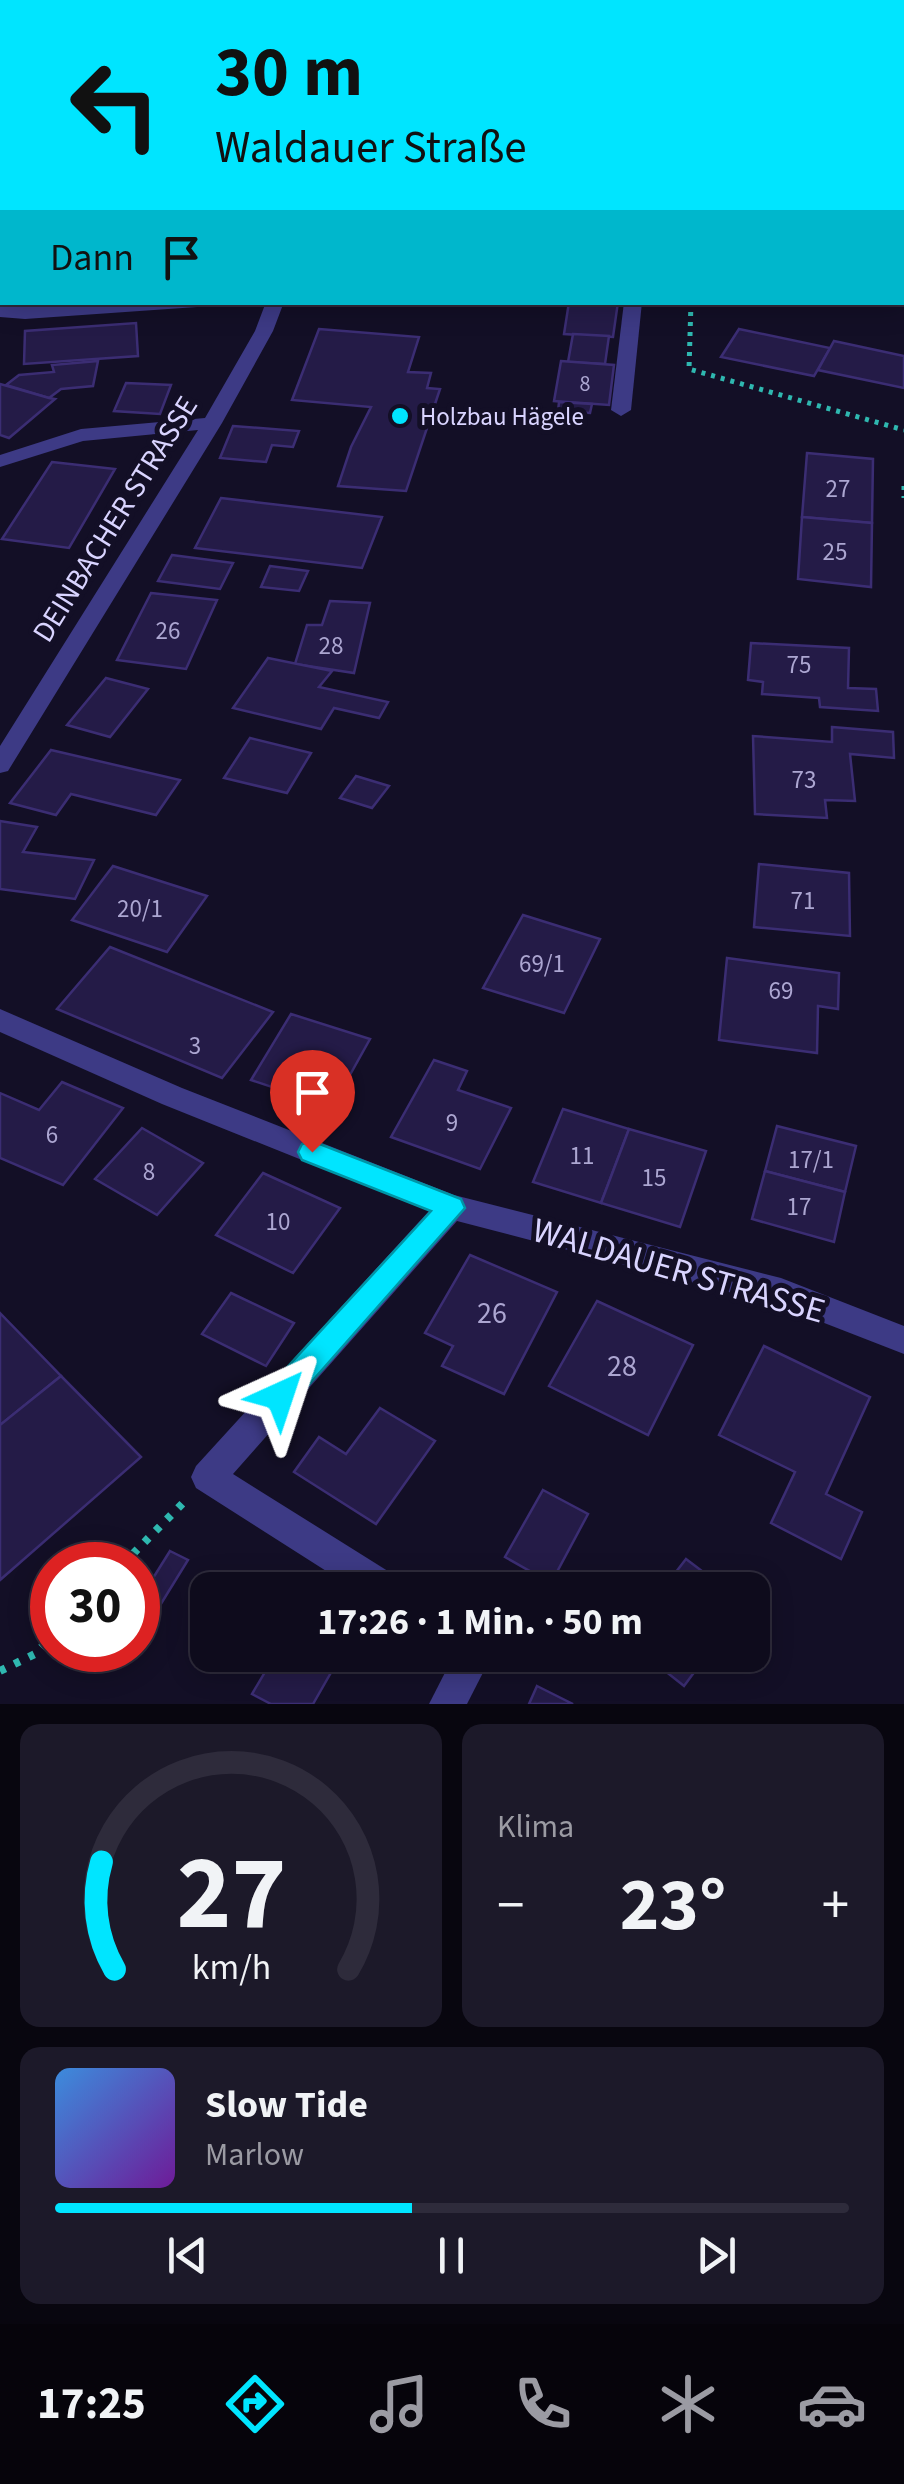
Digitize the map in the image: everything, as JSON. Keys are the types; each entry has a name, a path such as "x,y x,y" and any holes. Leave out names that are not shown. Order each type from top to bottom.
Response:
{"street":[{"path":"0,312 25,314 154,305"},
{"name":"DEINBACHER STRASSE","path":"0,765 212,423 264,331 274,305"},
{"path":"621,410 633,305"},
{"path":"0,328 25,314"},
{"path":"0,461 81,434 212,423"},
{"name":"WALDAUER STRASSE","path":"0,1020 172,1096 451,1208 781,1292 904,1340"},
{"path":"359,1572 208,1476 451,1208"},
{"path":"447,1704 465,1672"}],"path":[{"path":"691,305 689,368 904,430"},
{"path":"904,486 904,496"},
{"path":"144,1542 208,1476"},
{"path":"0,1671 30,1656"}],"building":[{"path":"569,305 618,305 613,337 564,334"},
{"path":"136,323 138,356 24,364 25,331"},
{"name":"Holzbau Hägele","path":"319,329 419,337 408,372 431,373 427,388 440,389 406,491 338,486 351,447 371,407 292,400"},
{"path":"739,329 830,348 814,376 721,357"},
{"path":"573,334 609,336 605,364 568,362"},
{"path":"834,341 904,356 904,388 818,370"},
{"path":"98,361 93,386 61,389 49,398 6,385 19,375 54,372 52,365"},
{"path":"561,361 614,365 609,405 554,401"},
{"path":"126,383 171,385 160,414 114,411"},
{"path":"0,384 55,399 9,438 0,435"},
{"path":"559,402 592,404 590,413 558,411"},
{"path":"233,426 299,431 293,447 272,445 266,462 220,458"},
{"path":"807,453 873,459 872,523 802,517"},
{"path":"52,462 115,469 69,548 2,539"},
{"path":"221,498 382,517 362,568 195,548"},
{"path":"802,517 872,523 871,587 798,579"},
{"path":"172,555 233,563 220,589 158,581"},
{"path":"270,566 308,571 299,591 261,587"},
{"path":"151,593 217,600 186,669 117,660"},
{"path":"330,601 370,603 354,673 295,664 307,625 322,625"},
{"path":"751,643 849,648 848,688 876,689 878,711 820,707 819,698 762,694 763,682 748,680"},
{"path":"268,658 332,671 319,687 388,702 379,718 334,708 321,729 233,708"},
{"path":"106,678 148,689 110,737 67,725"},
{"path":"832,727 893,732 894,758 850,754 855,801 825,800 827,818 755,814 753,736 832,742"},
{"path":"250,738 311,753 287,793 224,778"},
{"path":"51,750 180,780 156,815 71,794 56,815 10,803"},
{"path":"356,776 389,786 372,808 340,798"},
{"path":"0,821 37,827 23,852 94,860 75,899 0,889"},
{"path":"759,864 849,873 850,936 754,927"},
{"path":"113,866 207,896 167,952 72,920"},
{"path":"523,915 600,939 564,1013 483,988"},
{"path":"110,947 273,1012 222,1078 57,1009"},
{"path":"727,958 839,973 838,1009 818,1006 817,1053 719,1040"},
{"path":"291,1014 370,1039 332,1107 251,1080"},
{"path":"434,1060 467,1071 458,1090 511,1108 480,1169 391,1137"},
{"path":"62,1082 123,1108 63,1185 0,1158 0,1093 39,1110"},
{"path":"563,1109 629,1129 601,1203 533,1182"},
{"path":"777,1126 856,1146 845,1192 765,1171"},
{"path":"142,1128 203,1163 157,1215 95,1179"},
{"path":"629,1129 706,1151 680,1227 601,1203"},
{"path":"765,1171 845,1192 834,1242 752,1219"},
{"path":"263,1173 340,1208 293,1273 216,1235"},
{"path":"470,1255 557,1292 504,1394 442,1366 453,1346 425,1333"},
{"path":"231,1293 294,1323 266,1366 202,1334"},
{"path":"597,1301 693,1345 648,1435 549,1386"},
{"path":"0,1313 61,1376 0,1425"},
{"path":"764,1346 870,1397 826,1494 862,1512 841,1559 771,1523 795,1472 719,1435"},
{"path":"61,1376 141,1457 44,1542 30,1542 30,1554 0,1580 0,1425"},
{"path":"380,1408 435,1441 376,1524 294,1472 319,1437 346,1454"},
{"path":"543,1490 588,1514 557,1572 532,1572 505,1557"},
{"path":"170,1551 188,1560 160,1605 160,1567"},
{"path":"686,1559 703,1572 676,1572"},
{"path":"265,1672 331,1672 313,1704 271,1704 252,1694"},
{"path":"666,1672 694,1672 684,1686"},
{"path":"537,1686 573,1704 529,1704"}],"place":[{"name":"Holzbau Hägele","path":"400,416"}],"route":[{"path":"280,1396 451,1208 312,1152"}]}
